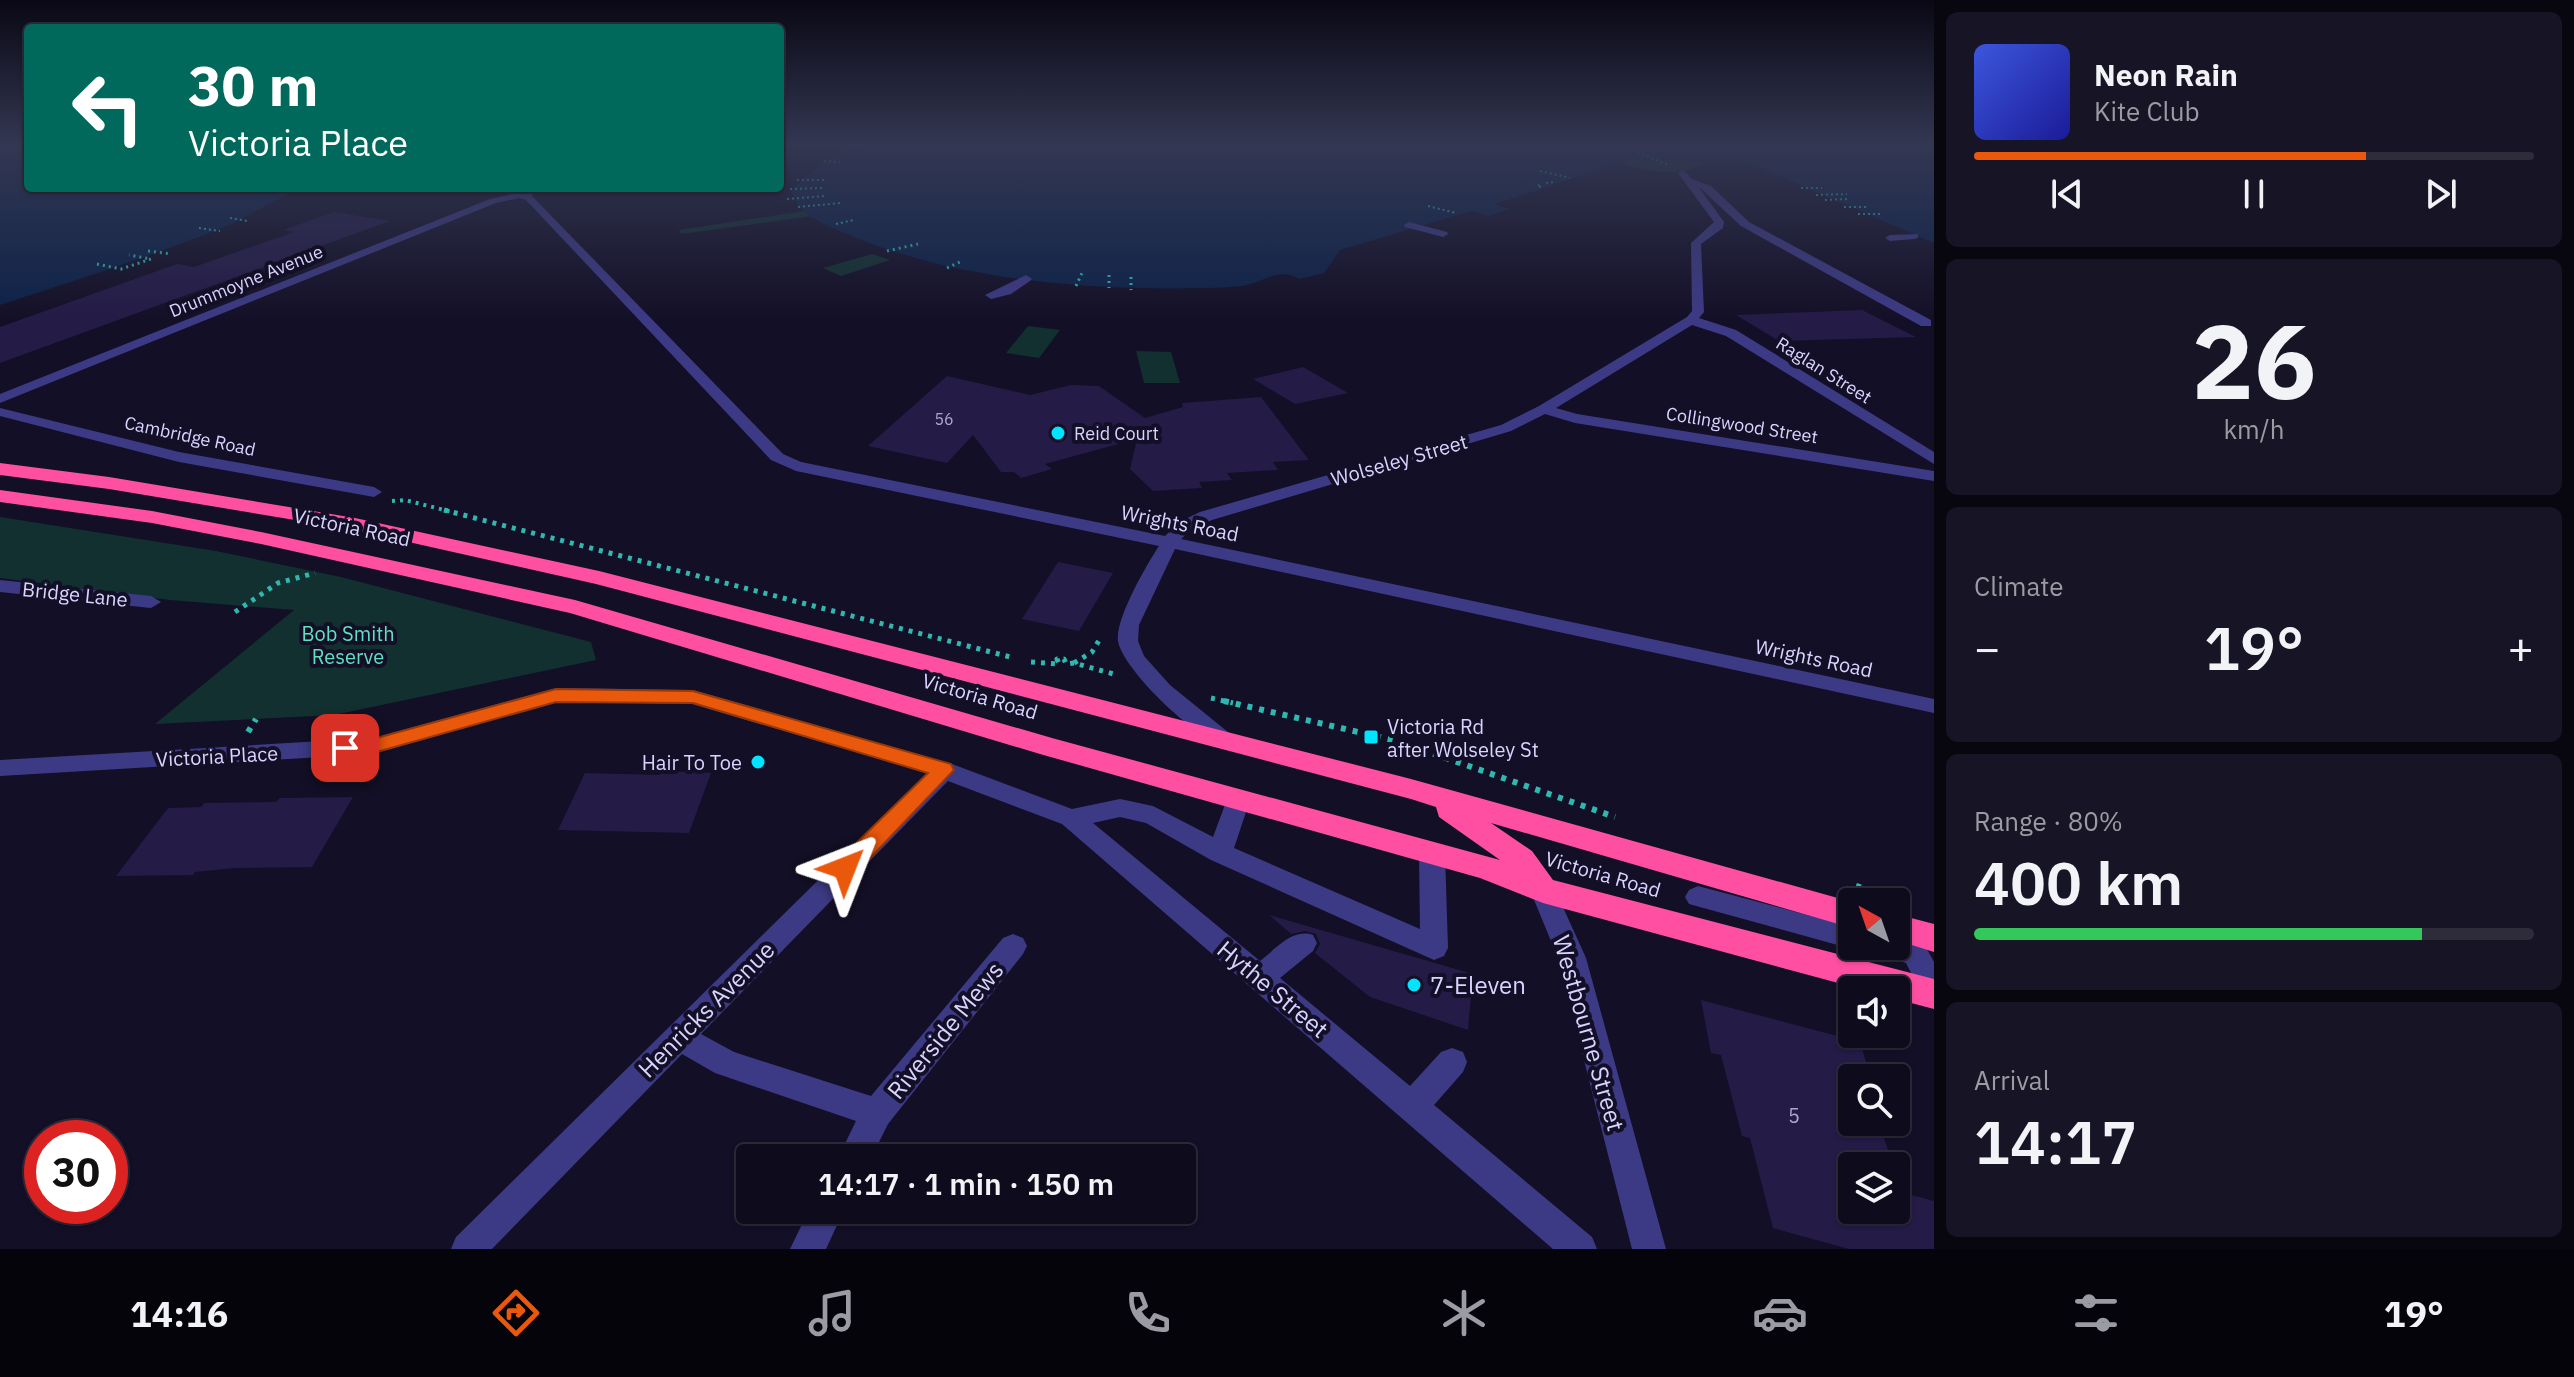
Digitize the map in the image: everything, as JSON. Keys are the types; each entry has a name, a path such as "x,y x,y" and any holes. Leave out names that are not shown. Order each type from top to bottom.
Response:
{"highway":[{"name":"Victoria Road","path":"0,469 229,502 442,543 599,578 1411,789 1838,911"},
{"name":"Victoria Road","path":"0,496 152,517 261,538 575,607 1238,800 1487,868 1543,890 1934,991"},
{"name":"Westbourne Street","path":"1411,789 1462,816 1504,845 1521,859 1543,890"}],"street":[{"name":"Drummoyne Avenue","path":"0,399 485,204"},
{"name":"Wrights Road","path":"535,204 760,442 785,461 842,477 1170,543 1934,706"},
{"path":"1706,204 1719,222 1796,264 1930,325"},
{"path":"1723,204 1732,216 1811,263 1878,295 1930,325"},
{"path":"1691,320 1698,312 1696,243 1719,226 1719,222"},
{"path":"1409,225 1443,234"},
{"path":"1890,238 1914,236"},
{"path":"991,295 1007,291 1026,279"},
{"name":"Wolseley Street","path":"1228,741 1153,680 1133,658 1125,636 1170,543 1181,529 1200,518 1506,428 1544,409 1691,320"},
{"name":"Raglan Street","path":"1691,320 1731,333 1934,459"},
{"name":"Collingwood Street","path":"1544,409 1575,418 1934,476"},
{"name":"Cambridge Road","path":"0,412 179,457 379,494"},
{"name":"Bridge Lane","path":"0,586 151,602"},
{"name":"Victoria Place","path":"0,768 373,746 556,695 693,697 944,770"},
{"name":"Hythe Street","path":"944,770 1071,818 1580,1249"},
{"name":"Henricks Avenue","path":"468,1249 944,770"},
{"path":"1220,853 1238,800"},
{"path":"1071,818 1120,808 1153,815 1220,853 1434,948 1432,854"},
{"name":"Westbourne Street","path":"1543,890 1572,958 1649,1249"},
{"path":"1698,897 1838,934"},
{"path":"1910,937 1934,991"},
{"path":"1260,978 1303,943"},
{"name":"Riverside Mews","path":"861,1144 877,1113 1013,946"},
{"name":"Riverside Mews","path":"678,1037 726,1063 877,1113"},
{"path":"1412,1107 1452,1062"},
{"path":"807,1249 820,1224"}],"path":[{"path":"798,207 826,204"},
{"path":"1428,206 1456,213"},
{"path":"1844,207 1867,207"},
{"path":"1858,214 1881,214"},
{"path":"230,218 247,221"},
{"path":"836,224 854,220"},
{"path":"199,228 220,231"},
{"path":"887,251 918,244"},
{"path":"148,251 171,254"},
{"path":"97,264 121,269 151,259 129,255"},
{"path":"947,268 960,262"},
{"path":"1076,286 1082,273"},
{"path":"1109,275 1109,288"},
{"path":"1131,277 1131,290"},
{"path":"379,494 398,498 392,501 405,500 1034,663 1059,664 1057,659 1064,659 1066,664 1074,663 1138,681 1153,680"},
{"path":"235,612 278,583 319,572"},
{"path":"1074,663 1092,652"},
{"path":"1208,697 1397,741 1627,821"},
{"path":"1842,882 1850,888"}],"green space":[{"path":"811,210 820,215 681,234 679,230"},
{"path":"872,254 890,260 841,276 823,268"},
{"path":"1028,326 1060,330 1039,358 1006,353"},
{"path":"1136,351 1171,352 1180,383 1144,383"},
{"name":"Bob Smith Reserve","path":"0,517 216,551 341,577 591,642 596,660 334,715 155,724 294,610 170,600 0,578"}],"water":[{"path":"0,204 269,204 229,225 190,240 0,305"},
{"path":"1496,204 1509,209 1489,216 1471,211 1340,250 1324,273 1299,279 1285,274 1242,286 1160,288 1067,284 974,272 884,248 827,225 799,206"},
{"path":"1845,204 1934,204 1934,243"}],"building":[{"path":"334,212 390,221 0,363 0,327 177,264 194,267 294,232 283,230"},
{"path":"1862,310 1916,337 1779,341 1736,315"},
{"path":"1303,367 1348,393 1295,404 1253,379"},
{"path":"947,376 1030,395 1071,385 1099,386 1145,418 1183,407 1182,403 1261,397 1309,460 1273,462 1278,470 1227,473 1232,480 1199,482 1202,488 1153,491 1130,469 1137,439 1045,464 1052,469 1021,478 1014,472 1001,472 973,435 947,463 868,446"},
{"path":"1058,562 1113,573 1079,631 1022,619"},
{"path":"662,771 711,773 689,833 558,830 585,773 660,775"},
{"path":"353,797 312,867 235,868 195,872 193,875 116,876 168,808 201,807 204,803 276,802 280,798"},
{"name":"7-Eleven","path":"1269,915 1473,974 1468,1030 1370,997 1315,953 1320,944 1316,934 1305,931 1291,934"},
{"path":"1701,1000 1838,1036 1838,1048 1862,1048 1867,1064 1838,1064 1838,1136 1883,1136 1889,1152 1838,1152 1838,1224 1910,1224 1910,1195 1934,1201 1934,1249 1849,1249 1773,1228 1750,1138 1742,1136 1721,1055 1711,1053"}],"place":[{"name":"Reid Court","path":"1058,433"},
{"name":"Victoria Rd after Wolseley St","path":"1371,737"},
{"name":"Hair To Toe","path":"758,762"},
{"name":"7-Eleven","path":"1414,985"}],"route":[{"path":"345,748 373,746 556,695 693,697 944,770 845,868"}]}
